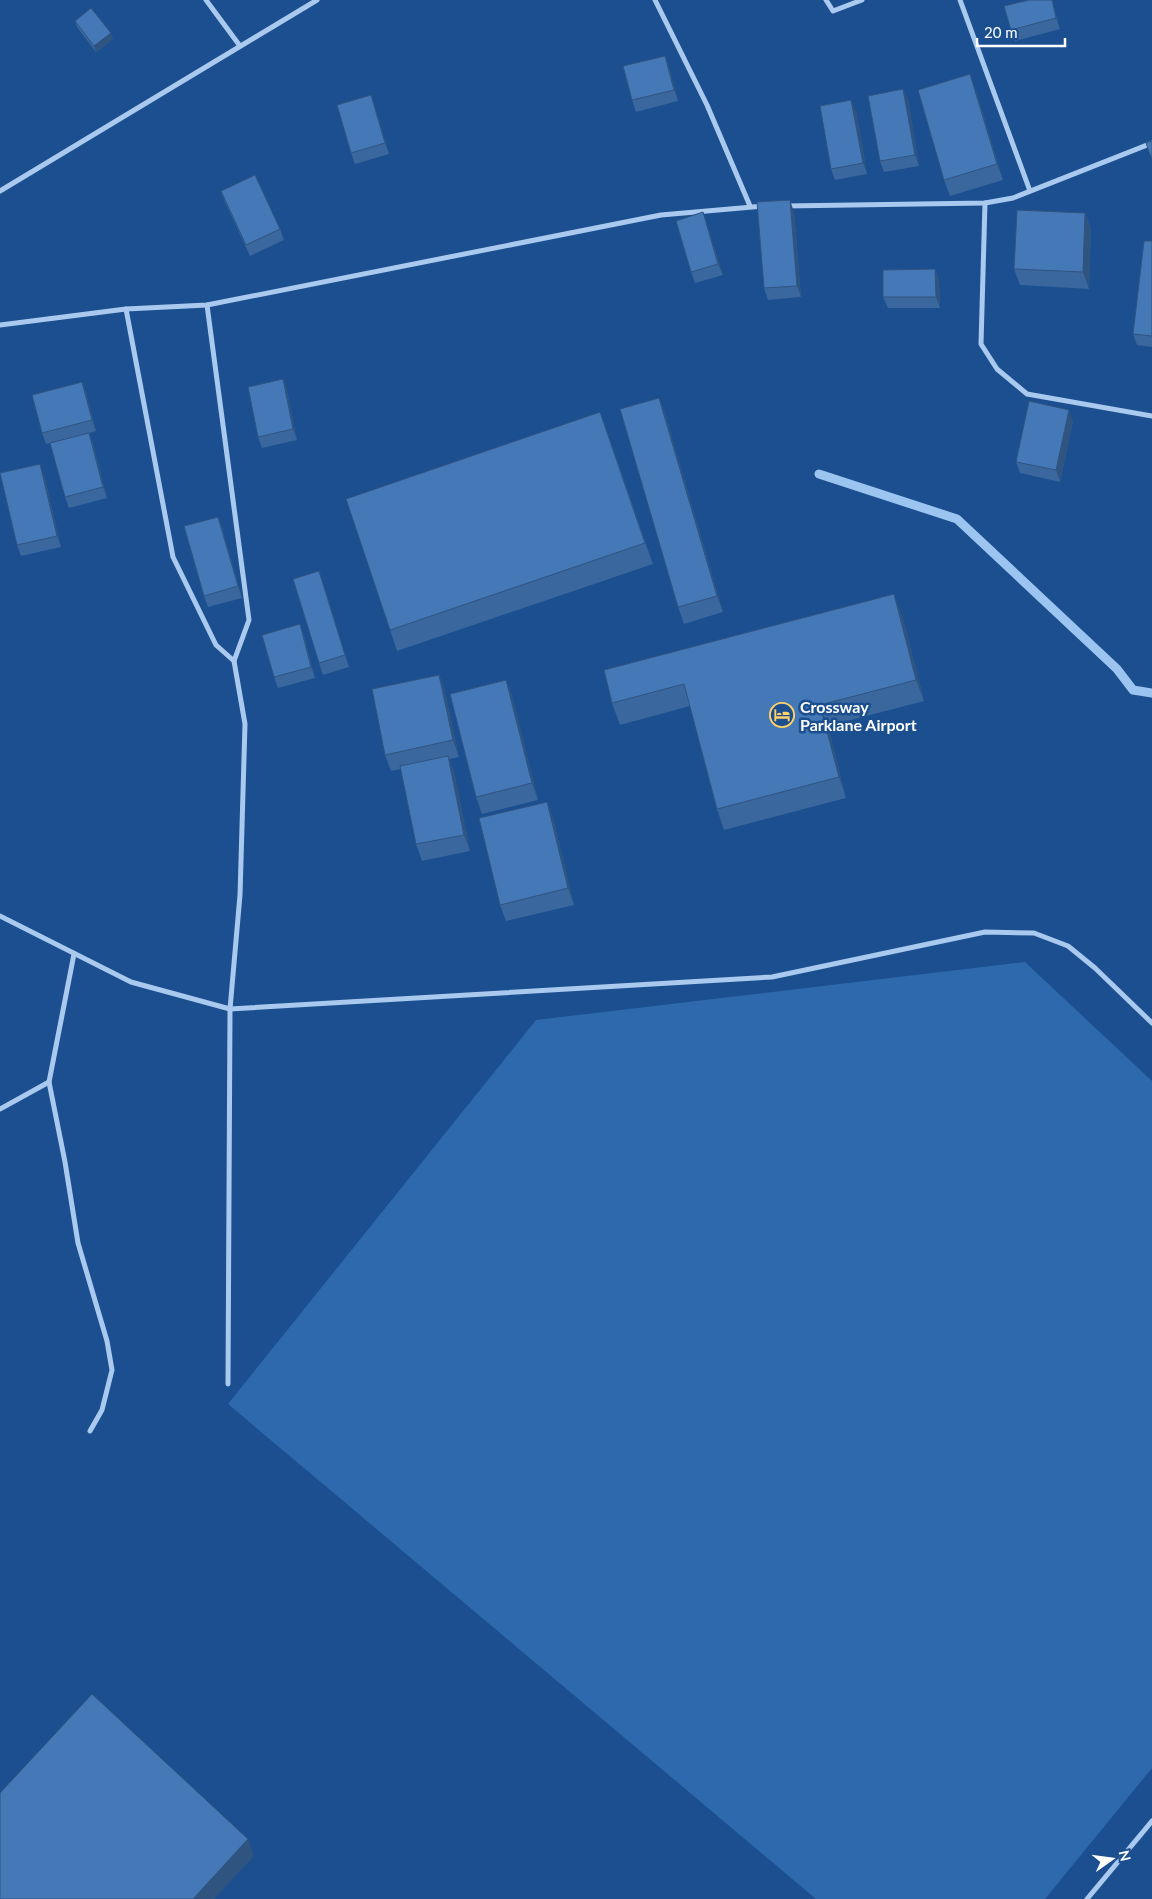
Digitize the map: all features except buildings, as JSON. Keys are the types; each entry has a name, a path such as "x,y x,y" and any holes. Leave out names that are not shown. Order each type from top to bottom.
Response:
{"street":[{"path":"206,0 240,46"},
{"path":"0,191 317,0"},
{"path":"655,0 707,105 750,206"},
{"path":"826,0 833,11 862,0"},
{"path":"960,0 1030,191"},
{"path":"780,206 985,203 1013,198 1152,143"},
{"path":"985,203 982,344 996,369 1027,394 1152,416"},
{"path":"0,325 126,310 207,305 661,215 750,206 770,206"},
{"path":"207,305 249,620 234,661 245,724 240,895 230,1009 228,1384"},
{"path":"126,310 173,557 216,645 234,661"},
{"path":"0,916 131,982 230,1009 772,977 985,932 1034,933 1068,946 1095,968 1152,1023"},
{"path":"74,954 48,1082 65,1162 78,1243 107,1341 112,1370 102,1410 90,1432"},
{"path":"0,1109 48,1082"},
{"path":"1087,1899 1152,1821"}],"shaded area":[{"path":"1025,962 1152,1081 1152,1768 1045,1899 816,1899 228,1404 536,1020"}],"waterway":[{"path":"819,474 957,519 1117,669 1133,690 1152,693"}],"place":[{"name":"Crossway Parklane Airport","path":"782,715"}]}
